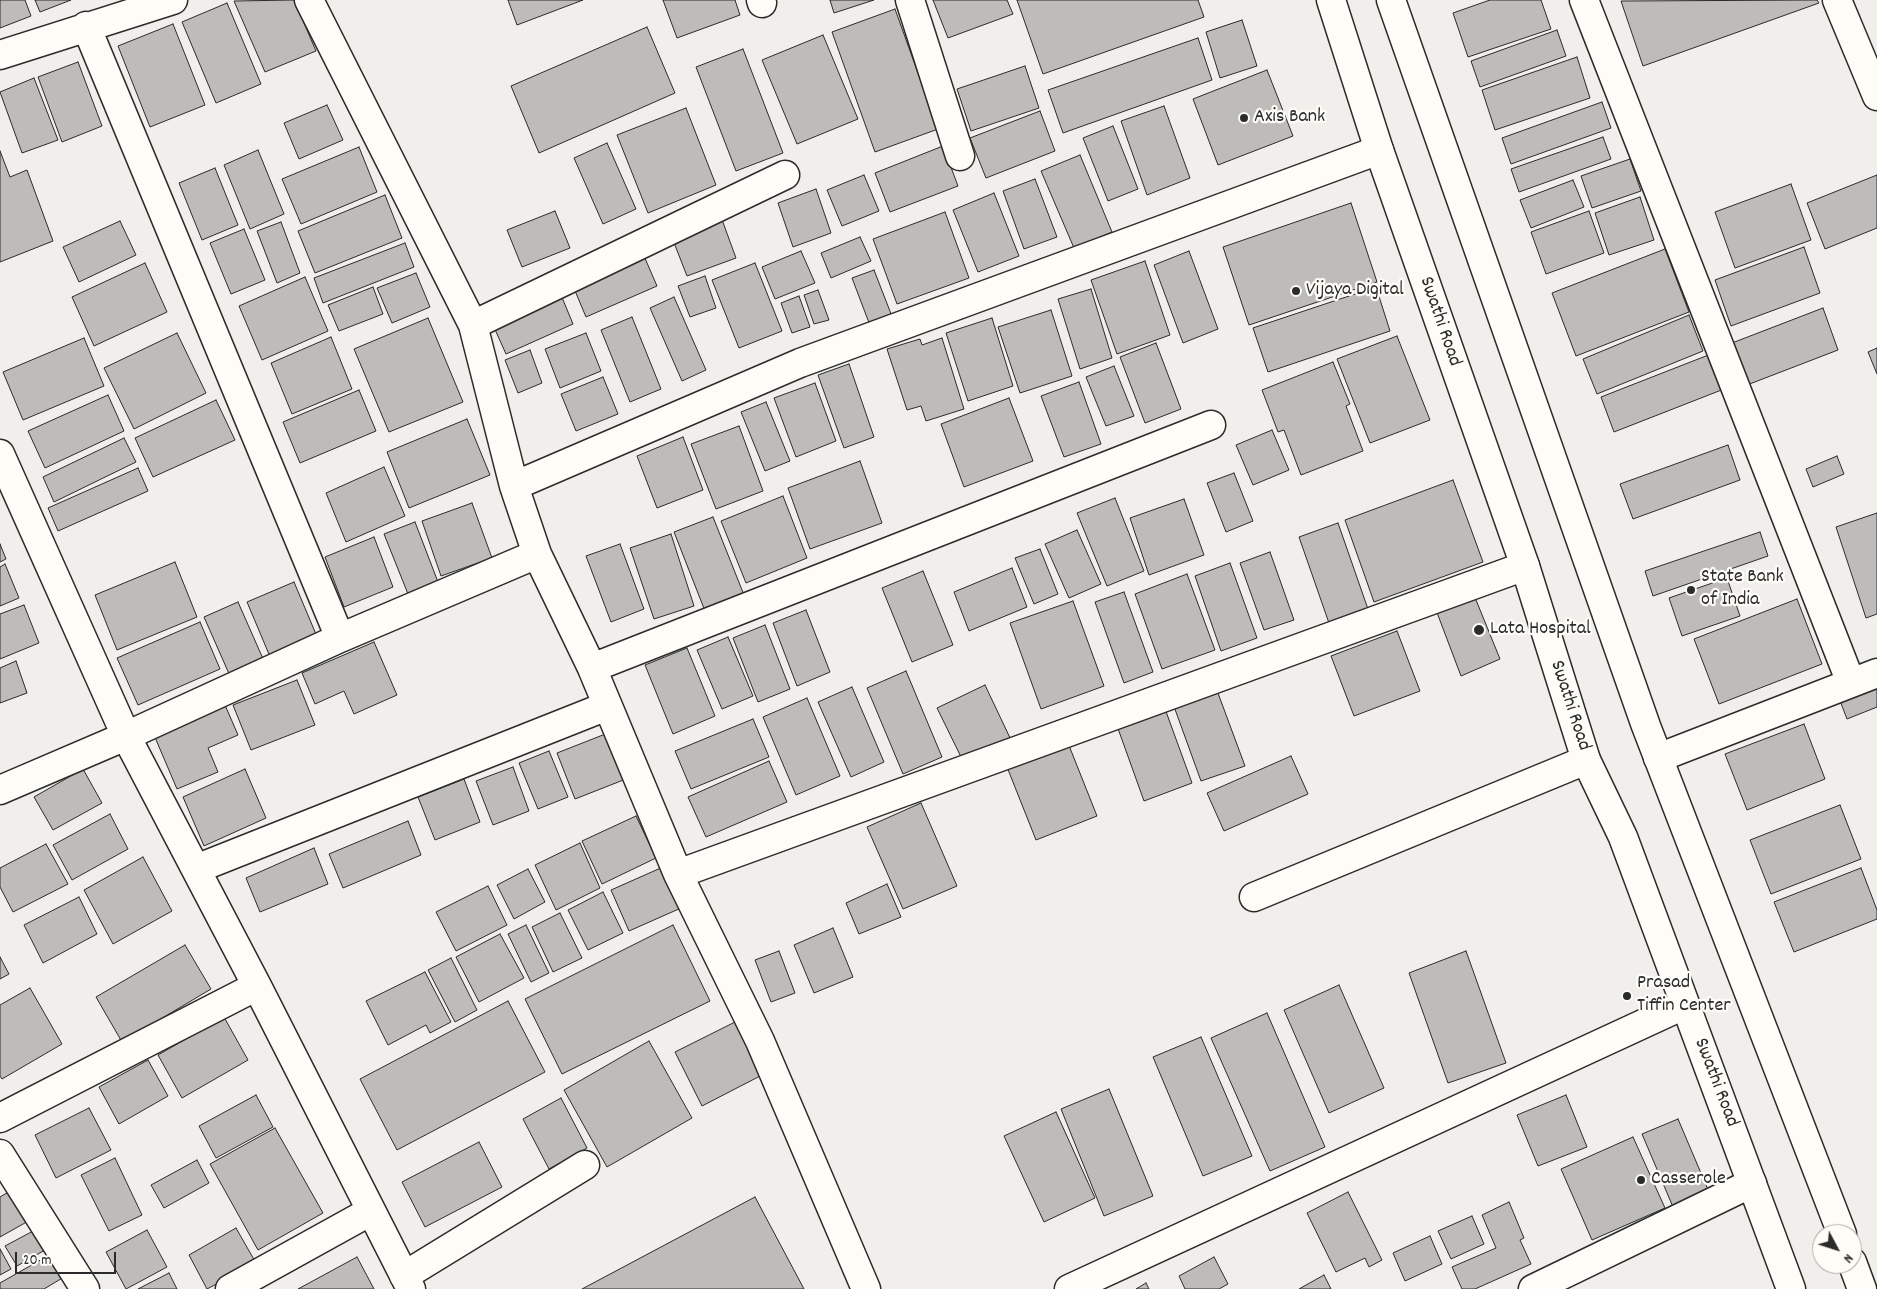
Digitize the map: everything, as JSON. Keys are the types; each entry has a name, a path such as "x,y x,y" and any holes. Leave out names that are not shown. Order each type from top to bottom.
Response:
{"street":[{"path":"0,55 86,26 173,0"},
{"path":"309,0 473,325 514,486 537,554 592,668 678,874 760,1041 866,1289"},
{"path":"910,0 960,156"},
{"name":"Swathi Road","path":"1331,0 1379,150 1525,566 1586,760 1623,837 1791,1289"},
{"path":"1391,0 1658,758 1838,1224"},
{"path":"1584,0 1851,683"},
{"path":"1837,0 1877,96"},
{"path":"86,26 340,638"},
{"path":"514,486 800,363 1379,150"},
{"path":"473,325 785,175"},
{"path":"592,668 1211,425"},
{"path":"0,454 126,736 257,986 407,1283 585,1165"},
{"path":"0,790 126,736 340,638 537,554"},
{"path":"678,874 1525,566"},
{"path":"1658,758 1877,672"},
{"path":"196,869 607,706"},
{"path":"1254,897 1586,760"},
{"path":"0,1118 257,986"},
{"path":"1069,1289 1684,1005"},
{"path":"0,1154 85,1289"},
{"path":"1533,1289 1752,1183"},
{"path":"230,1289 371,1211"},
{"path":"1856,1274 1862,1289"}],"building":[{"path":"0,0 25,0 31,16 0,28"},
{"path":"35,0 71,0 40,12"},
{"path":"294,0 316,51 265,72 234,1"},
{"path":"508,0 583,0 517,25"},
{"path":"663,0 735,0 740,15 677,38"},
{"path":"830,0 874,0 834,13"},
{"path":"933,0 1007,0 1013,14 948,38"},
{"path":"1017,0 1198,0 1204,17 1043,74"},
{"path":"1490,0 1541,0 1551,29 1468,57 1453,13"},
{"path":"1817,0 1819,3 1643,66 1621,1"},
{"path":"227,3 261,84 216,103 182,22"},
{"path":"895,9 938,129 875,152 832,32"},
{"path":"1242,20 1257,66 1220,78 1206,32"},
{"path":"173,24 205,105 150,127 118,46"},
{"path":"647,27 675,93 539,153 511,86"},
{"path":"1557,30 1566,56 1480,87 1471,61"},
{"path":"823,35 858,119 797,144 762,60"},
{"path":"1198,38 1212,80 1063,133 1048,90"},
{"path":"743,49 783,153 736,171 696,67"},
{"path":"1577,57 1590,98 1495,130 1482,90"},
{"path":"78,62 102,126 62,142 38,77"},
{"path":"1025,66 1039,108 971,131 957,89"},
{"path":"1267,70 1293,136 1218,165 1193,99"},
{"path":"34,78 58,140 22,153 0,92"},
{"path":"1602,102 1611,128 1511,164 1502,138"},
{"path":"327,105 343,140 299,159 284,123"},
{"path":"1164,106 1190,178 1147,195 1121,121"},
{"path":"686,108 716,185 648,213 617,135"},
{"path":"1040,111 1055,151 986,178 970,138"},
{"path":"1113,126 1138,189 1108,201 1083,138"},
{"path":"1603,137 1611,159 1519,192 1511,169"},
{"path":"607,143 636,209 603,224 574,158"},
{"path":"943,146 958,186 890,212 875,173"},
{"path":"359,147 377,192 301,224 282,179"},
{"path":"258,150 284,214 250,229 224,165"},
{"path":"0,151 10,177 27,170 53,241 0,262"},
{"path":"1080,155 1112,232 1074,248 1041,171"},
{"path":"1630,159 1641,191 1592,208 1581,176"},
{"path":"215,168 238,225 202,240 179,183"},
{"path":"864,175 879,211 842,226 827,190"},
{"path":"1877,175 1877,228 1825,249 1807,203"},
{"path":"1035,179 1057,237 1024,249 1003,191"},
{"path":"1573,180 1584,207 1531,228 1520,200"},
{"path":"1791,184 1811,240 1735,268 1715,212"},
{"path":"816,189 831,233 793,247 778,203"},
{"path":"994,193 1019,256 978,272 953,210"},
{"path":"385,195 402,238 315,273 298,231"},
{"path":"1640,197 1654,240 1609,255 1595,213"},
{"path":"1351,203 1377,282 1249,325 1223,247"},
{"path":"555,211 570,248 522,267 507,230"},
{"path":"1589,211 1604,253 1546,274 1531,232"},
{"path":"945,212 969,278 897,304 873,239"},
{"path":"721,217 736,258 687,276 671,235"},
{"path":"120,221 136,255 79,282 63,247"},
{"path":"281,222 300,273 277,283 257,231"},
{"path":"244,229 265,280 231,294 210,243"},
{"path":"860,237 871,261 831,278 821,253"},
{"path":"405,243 414,267 323,303 314,278"},
{"path":"1804,247 1820,293 1731,326 1715,280"},
{"path":"1665,249 1689,312 1576,356 1552,293"},
{"path":"801,251 815,283 775,299 762,267"},
{"path":"1189,251 1218,329 1183,343 1154,265"},
{"path":"644,256 657,286 586,317 573,286"},
{"path":"1145,261 1170,335 1117,354 1091,280"},
{"path":"145,263 167,312 94,346 72,297"},
{"path":"755,263 782,331 739,348 712,280"},
{"path":"874,270 893,319 871,328 852,278"},
{"path":"416,273 430,307 392,323 377,288"},
{"path":"705,276 716,308 690,317 678,286"},
{"path":"305,277 328,331 262,360 239,306"},
{"path":"373,287 383,314 339,331 328,305"},
{"path":"1376,287 1390,331 1268,372 1253,328"},
{"path":"1091,289 1112,358 1080,369 1058,299"},
{"path":"818,290 829,320 814,324 804,295"},
{"path":"561,295 573,324 506,354 493,325"},
{"path":"799,296 810,327 792,333 781,303"},
{"path":"674,297 706,370 682,381 650,308"},
{"path":"1823,308 1838,350 1747,385 1732,343"},
{"path":"1051,310 1072,376 1020,393 998,327"},
{"path":"1689,315 1703,351 1597,394 1583,359"},
{"path":"632,317 661,389 630,402 601,330"},
{"path":"428,318 463,402 389,432 354,349"},
{"path":"992,318 1013,386 968,401 946,333"},
{"path":"177,333 206,393 134,429 104,368"},
{"path":"586,333 601,371 560,388 545,349"},
{"path":"1397,336 1430,420 1370,443 1337,359"},
{"path":"331,337 352,389 292,414 271,363"},
{"path":"84,338 104,386 23,420 3,372"},
{"path":"942,338 964,409 926,421 921,406 907,410 887,349 920,339 922,345"},
{"path":"1156,343 1181,409 1145,423 1120,357"},
{"path":"1877,348 1877,374 1868,352"},
{"path":"530,350 542,383 518,393 505,360"},
{"path":"1711,354 1724,389 1614,432 1601,397"},
{"path":"1333,362 1350,404 1346,406 1363,451 1301,475 1284,430 1278,432 1262,390"},
{"path":"849,364 874,437 844,448 818,375"},
{"path":"1114,366 1134,416 1106,426 1086,377"},
{"path":"603,377 618,414 576,431 561,394"},
{"path":"1079,382 1101,444 1064,457 1041,396"},
{"path":"815,383 836,441 796,457 774,398"},
{"path":"359,390 376,431 300,463 283,422"},
{"path":"108,395 124,431 45,468 28,431"},
{"path":"1009,398 1033,461 964,487 941,424"},
{"path":"216,400 235,440 153,477 135,438"},
{"path":"766,402 790,461 765,471 741,412"},
{"path":"467,419 490,475 409,508 387,452"},
{"path":"739,426 763,491 716,509 691,444"},
{"path":"1272,430 1289,470 1253,485 1236,445"},
{"path":"683,437 703,490 657,508 637,456"},
{"path":"124,438 136,462 54,502 43,477"},
{"path":"1728,445 1740,480 1633,519 1620,484"},
{"path":"1837,456 1844,474 1813,487 1806,469"},
{"path":"860,461 882,523 810,549 788,488"},
{"path":"384,467 405,516 346,542 326,493"},
{"path":"138,468 148,491 58,531 48,508"},
{"path":"1234,473 1253,521 1226,532 1207,483"},
{"path":"1453,480 1483,562 1374,602 1345,520"},
{"path":"783,496 807,558 746,583 721,521"},
{"path":"1115,498 1144,571 1107,586 1077,513"},
{"path":"1184,499 1204,555 1149,575 1130,518"},
{"path":"472,503 492,558 441,576 422,521"},
{"path":"1877,513 1877,614 1866,618 1836,527"},
{"path":"713,517 744,595 705,611 674,532"},
{"path":"415,522 438,582 408,594 384,534"},
{"path":"1338,523 1369,612 1330,626 1299,537"},
{"path":"1077,530 1101,584 1069,598 1045,544"},
{"path":"1760,532 1768,556 1653,596 1645,571"},
{"path":"671,534 694,606 654,619 630,548"},
{"path":"374,537 393,587 344,607 325,557"},
{"path":"0,544 6,559 0,562"},
{"path":"620,544 644,609 611,622 586,556"},
{"path":"1040,549 1058,594 1034,604 1015,558"},
{"path":"1270,552 1294,620 1264,630 1240,563"},
{"path":"175,562 197,617 117,650 95,595"},
{"path":"1230,563 1257,638 1221,651 1195,576"},
{"path":"5,564 19,598 0,606 0,567"},
{"path":"1012,568 1027,607 969,631 954,592"},
{"path":"923,571 953,645 912,662 882,588"},
{"path":"1187,574 1215,650 1162,669 1135,594"},
{"path":"1727,578 1740,616 1682,636 1669,598"},
{"path":"294,582 318,639 271,659 247,602"},
{"path":"1124,592 1153,672 1124,683 1095,602"},
{"path":"1474,595 1500,659 1461,676 1436,610"},
{"path":"1797,599 1822,664 1719,704 1694,639"},
{"path":"1073,601 1104,686 1041,709 1010,623"},
{"path":"238,602 264,661 230,676 204,617"},
{"path":"24,605 39,643 0,659 0,614"},
{"path":"806,610 830,672 797,686 773,623"},
{"path":"200,622 220,669 138,705 117,658"},
{"path":"765,625 790,689 758,702 733,638"},
{"path":"1397,631 1420,691 1354,716 1331,656"},
{"path":"728,637 753,696 722,709 697,650"},
{"path":"374,642 397,695 354,714 344,691 315,704 302,673"},
{"path":"687,648 715,716 673,734 645,665"},
{"path":"16,661 27,693 0,703 0,668"},
{"path":"906,671 942,757 903,774 867,688"},
{"path":"297,680 315,725 251,750 233,705"},
{"path":"1877,683 1877,707 1847,719 1839,698"},
{"path":"985,685 1011,740 964,763 937,708"},
{"path":"1215,685 1245,766 1201,781 1172,701"},
{"path":"852,687 884,762 851,777 818,702"},
{"path":"807,698 840,776 796,795 763,717"},
{"path":"225,705 238,735 208,748 218,772 177,789 154,735"},
{"path":"1164,706 1192,783 1144,801 1116,723"},
{"path":"753,719 769,757 691,789 675,751"},
{"path":"1804,724 1825,779 1747,810 1725,754"},
{"path":"613,731 631,777 575,799 557,753"},
{"path":"1066,738 1097,816 1036,840 1005,762"},
{"path":"549,751 568,797 538,809 519,763"},
{"path":"1291,756 1308,794 1224,831 1207,793"},
{"path":"769,761 787,802 706,837 688,797"},
{"path":"513,767 529,811 493,825 476,781"},
{"path":"83,769 102,803 53,830 34,797"},
{"path":"245,769 266,818 204,846 183,797"},
{"path":"464,779 480,822 435,840 418,797"},
{"path":"921,803 957,886 903,909 867,827"},
{"path":"1840,805 1861,859 1771,894 1750,840"},
{"path":"110,814 128,849 72,880 53,845"},
{"path":"636,816 656,858 602,884 582,841"},
{"path":"408,821 421,855 343,888 329,854"},
{"path":"580,843 600,888 556,910 535,865"},
{"path":"46,844 68,884 13,912 0,887 0,868"},
{"path":"314,848 328,884 260,912 246,878"},
{"path":"143,857 172,911 113,944 84,890"},
{"path":"663,867 681,908 629,931 611,890"},
{"path":"1861,868 1877,910 1877,919 1794,952 1774,902"},
{"path":"528,869 545,902 514,919 497,885"},
{"path":"887,884 901,917 859,934 846,903"},
{"path":"488,886 507,925 456,951 436,912"},
{"path":"603,892 623,933 588,950 568,910"},
{"path":"79,897 97,934 43,963 24,925"},
{"path":"560,913 582,958 553,972 532,927"},
{"path":"526,925 549,973 531,982 508,934"},
{"path":"673,925 710,1001 562,1074 525,999"},
{"path":"833,928 853,977 814,993 794,945"},
{"path":"500,934 524,978 479,1002 456,957"},
{"path":"185,945 211,989 122,1042 96,997"},
{"path":"779,951 795,993 771,1002 755,960"},
{"path":"1466,951 1506,1063 1448,1083 1409,973"},
{"path":"0,957 9,974 0,979"},
{"path":"451,958 477,1010 455,1022 428,970"},
{"path":"425,972 451,1022 430,1033 426,1025 388,1045 366,1001"},
{"path":"1339,985 1384,1088 1329,1113 1284,1010"},
{"path":"30,988 62,1044 2,1079 0,1076 0,1005"},
{"path":"508,1001 545,1072 397,1150 360,1079"},
{"path":"1267,1013 1325,1147 1270,1171 1211,1038"},
{"path":"224,1017 248,1060 182,1098 158,1055"},
{"path":"735,1022 762,1075 702,1106 675,1052"},
{"path":"1201,1037 1252,1156 1203,1176 1153,1057"},
{"path":"649,1041 692,1118 607,1167 564,1090"},
{"path":"148,1060 168,1096 119,1124 99,1087"},
{"path":"1109,1089 1153,1196 1104,1216 1061,1109"},
{"path":"256,1095 273,1127 216,1158 199,1126"},
{"path":"1566,1095 1587,1147 1538,1166 1517,1115"},
{"path":"561,1098 587,1148 549,1169 523,1119"},
{"path":"89,1108 111,1150 56,1178 35,1135"},
{"path":"1056,1112 1095,1198 1044,1222 1004,1136"},
{"path":"1678,1119 1709,1192 1673,1207 1642,1134"},
{"path":"275,1128 323,1213 258,1250 210,1164"},
{"path":"1633,1137 1665,1208 1592,1240 1561,1169"},
{"path":"479,1142 502,1187 425,1227 402,1182"},
{"path":"115,1158 142,1215 109,1231 81,1175"},
{"path":"197,1160 209,1183 164,1208 151,1185"},
{"path":"15,1188 32,1219 0,1237 0,1197"},
{"path":"1348,1192 1382,1260 1369,1267 1365,1258 1336,1272 1307,1213"},
{"path":"755,1197 804,1289 582,1289"},
{"path":"1509,1202 1524,1238 1520,1240 1531,1264 1475,1289 1462,1289 1452,1267 1496,1248 1482,1215"},
{"path":"1472,1216 1484,1244 1451,1259 1438,1231"},
{"path":"236,1228 256,1263 207,1289 189,1255"},
{"path":"35,1230 45,1250 17,1266 5,1246"},
{"path":"147,1230 167,1267 126,1289 106,1252"},
{"path":"1430,1236 1442,1264 1405,1281 1393,1253"},
{"path":"0,1249 11,1269 0,1275"},
{"path":"51,1254 64,1277 44,1289 0,1289 0,1283"},
{"path":"357,1257 374,1289 298,1289"},
{"path":"1214,1257 1228,1284 1219,1289 1185,1289 1179,1276"},
{"path":"169,1273 177,1289 138,1289"},
{"path":"1324,1275 1331,1289 1299,1289"},
{"path":"1146,1283 1149,1289 1136,1289"}],"place":[{"name":"Axis Bank","path":"1244,118"},
{"name":"Vijaya Digital","path":"1296,291"},
{"name":"State Bank of India","path":"1691,590"},
{"name":"Lata Hospital","path":"1479,630"},
{"name":"Prasad Tiffin Center","path":"1627,996"},
{"name":"Casserole","path":"1641,1180"}]}
